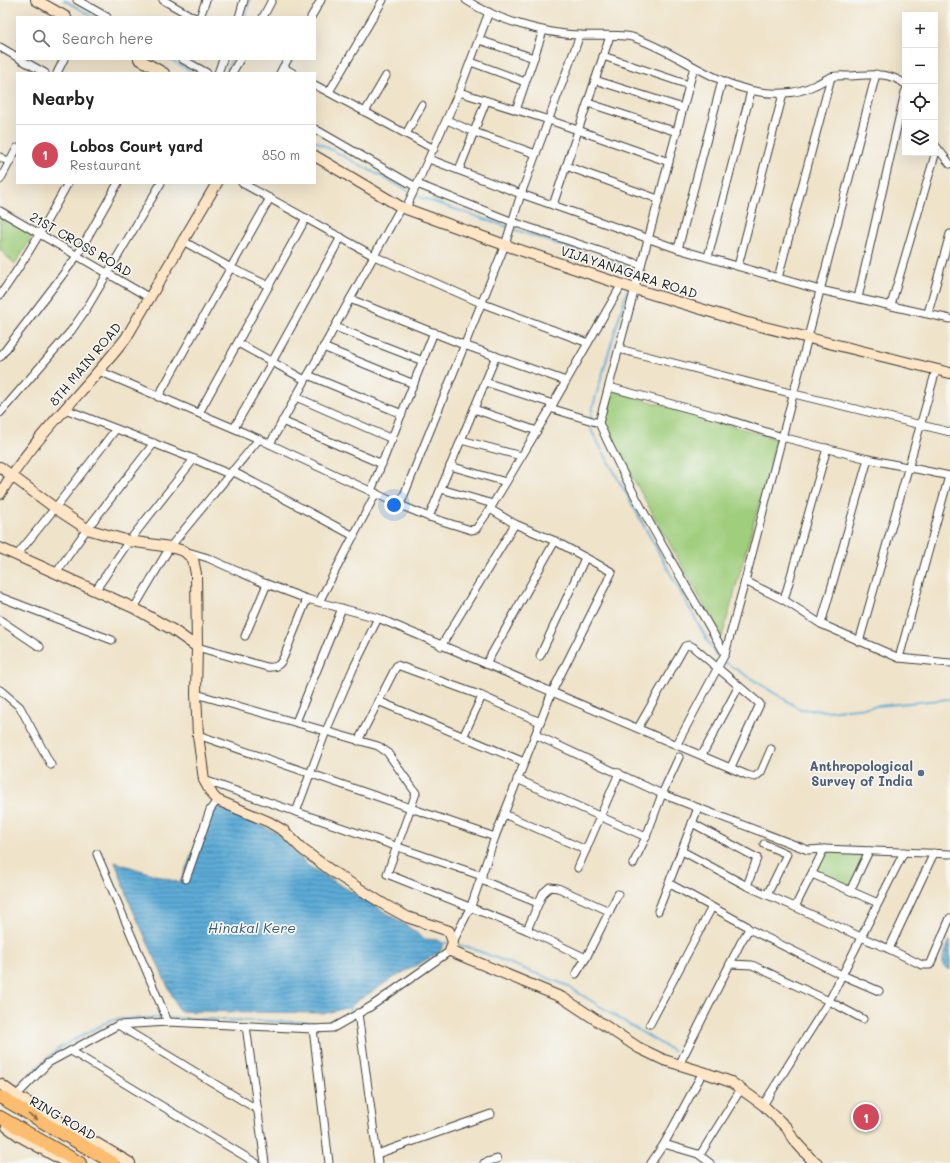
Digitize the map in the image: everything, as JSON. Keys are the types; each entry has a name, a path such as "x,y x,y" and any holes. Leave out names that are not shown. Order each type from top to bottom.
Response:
{"highway":[{"name":"RING ROAD","path":"9,1099 112,1163"},
{"path":"0,1122 80,1163"}],"street":[{"path":"36,0 64,16"},
{"path":"77,0 105,16"},
{"path":"163,0 190,16"},
{"path":"200,16 206,0"},
{"path":"239,16 244,0"},
{"path":"264,16 272,0"},
{"path":"312,16 321,0"},
{"path":"329,92 383,0"},
{"path":"466,0 512,22 543,31 561,34 630,36 654,46 722,81 751,91 783,94 800,91 831,77 876,74 884,74 896,78 902,82"},
{"path":"270,444 374,256 416,185 434,149 459,92 489,12"},
{"path":"516,110 543,31"},
{"path":"400,506 505,245 536,154 580,35"},
{"path":"553,205 610,36"},
{"path":"479,40 534,58"},
{"path":"0,47 16,56"},
{"path":"603,56 689,85"},
{"path":"22,60 43,72"},
{"path":"58,72 64,60"},
{"path":"141,60 162,72"},
{"path":"184,60 205,72"},
{"path":"218,72 223,60"},
{"path":"233,72 239,60"},
{"path":"281,70 287,60"},
{"path":"471,62 525,82"},
{"path":"694,67 599,424 617,463 663,547 722,661 738,686 760,704 731,767"},
{"path":"676,744 722,661 745,581 876,74"},
{"path":"365,112 386,76"},
{"path":"778,278 831,77"},
{"path":"595,80 683,108"},
{"path":"678,249 722,81"},
{"path":"316,86 434,149"},
{"path":"708,257 751,91"},
{"path":"459,92 549,120 669,162"},
{"path":"738,266 783,94"},
{"path":"459,170 486,101"},
{"path":"588,103 677,132"},
{"path":"406,134 422,105"},
{"path":"858,298 902,105"},
{"path":"447,120 474,132 536,154"},
{"path":"316,130 416,185 513,222 641,265"},
{"path":"938,149 950,164"},
{"path":"0,180 16,150"},
{"path":"891,305 933,156"},
{"path":"0,157 9,162"},
{"name":"VIJAYANAGARA ROAD","path":"316,157 404,207 505,245 635,289 744,322 950,373"},
{"path":"429,159 522,194 678,249 820,290 950,319"},
{"path":"566,166 658,199"},
{"path":"0,295 39,235 67,184"},
{"path":"0,357 77,256 117,184"},
{"path":"0,413 71,331 87,308 159,184"},
{"name":"8TH MAIN ROAD","path":"0,494 12,475 65,409 126,338 216,184"},
{"path":"244,184 374,256 481,303 588,343"},
{"path":"158,397 270,198"},
{"name":"21ST CROSS ROAD","path":"0,212 150,298"},
{"path":"199,413 306,218"},
{"path":"928,313 950,234"},
{"path":"234,428 341,237"},
{"path":"183,241 231,268 269,286"},
{"path":"99,371 259,438 400,506 429,518 470,530 476,530 552,406 622,284"},
{"path":"350,299 464,345 566,381"},
{"path":"335,327 423,361"},
{"path":"319,602 354,536 373,492 382,464 434,332"},
{"path":"238,343 272,362 306,377 402,414"},
{"path":"323,347 414,384"},
{"path":"619,349 950,432"},
{"path":"429,518 496,356"},
{"path":"859,642 936,370"},
{"path":"485,382 599,424"},
{"path":"609,387 720,417 782,437 868,459 950,476 899,658"},
{"path":"296,397 392,439"},
{"path":"65,409 231,473 354,536"},
{"path":"474,409 537,431"},
{"path":"282,421 382,464"},
{"path":"17,555 116,429"},
{"path":"134,608 170,548 259,438"},
{"path":"461,440 521,456"},
{"path":"56,574 87,529 154,444"},
{"path":"784,600 827,448"},
{"path":"95,591 129,541 194,459"},
{"path":"821,624 868,459"},
{"path":"450,466 506,482"},
{"path":"0,467 55,508 87,529 129,541 184,551 208,558 267,584 307,599 378,618 747,775 755,777 761,772 771,749"},
{"path":"9,1099 48,1063 118,1026 168,1022 313,1029 333,1028 358,1013 451,947 471,906 495,837 552,692 612,572 555,541 515,524 492,506 441,489"},
{"path":"442,646 515,524"},
{"path":"486,664 555,541"},
{"path":"0,548 134,608 173,630 197,647 273,668 278,666 285,654 307,599"},
{"path":"184,551 193,559 195,566 197,647 196,694 198,735 204,780 212,796 217,800 269,822 284,832 302,849 333,872 385,905 407,917 449,931 451,947"},
{"path":"540,656 585,558"},
{"path":"745,581 784,600 821,624 859,642 899,658 950,663"},
{"path":"244,636 267,584"},
{"path":"0,597 112,640"},
{"path":"296,722 342,608"},
{"path":"296,812 326,731 353,669 378,618"},
{"path":"0,620 40,647"},
{"path":"638,728 685,646 689,645 722,661"},
{"path":"358,741 397,665 482,696 540,722"},
{"path":"702,755 738,686"},
{"path":"0,690 20,707 51,765"},
{"path":"196,694 378,746 387,752 416,793 412,808 387,874 471,906 527,930 586,958"},
{"path":"463,737 482,696"},
{"path":"378,700 524,762"},
{"path":"198,735 495,837"},
{"path":"536,735 662,794 808,850 824,848 950,854"},
{"path":"633,864 646,837 662,794 679,757"},
{"path":"578,868 619,773"},
{"path":"517,779 646,837"},
{"path":"204,780 397,846 482,878 538,903"},
{"path":"186,879 210,810 217,800"},
{"path":"658,912 698,808"},
{"path":"504,814 586,850"},
{"path":"692,823 757,858 747,886"},
{"path":"764,844 786,854 767,895"},
{"path":"795,907 824,848"},
{"path":"682,851 747,886 889,948 922,965 930,965 950,918"},
{"path":"850,891 869,851"},
{"path":"764,1105 829,1001 904,852"},
{"path":"889,948 934,853"},
{"path":"97,854 168,1022"},
{"path":"812,874 878,903"},
{"path":"670,884 745,925 749,929 842,975 879,991"},
{"path":"527,930 543,893 550,887 558,888 609,911"},
{"path":"576,974 586,958 618,894"},
{"path":"650,1024 712,907"},
{"path":"679,1065 749,929"},
{"path":"451,947 563,998 639,1048 679,1065 731,1082 764,1105 787,1128 792,1138 811,1159 817,1163"},
{"path":"730,964 752,965 829,1001 863,1019"},
{"path":"358,1013 378,1163"},
{"path":"118,1026 258,1110"},
{"path":"246,1026 265,1163"},
{"path":"313,1029 328,1163"},
{"path":"71,1051 256,1163"},
{"path":"651,1163 664,1144 703,1072"},
{"path":"0,1084 9,1099 130,1163"},
{"path":"700,1155 742,1089"},
{"path":"377,1154 491,1114"},
{"path":"0,1122 22,1137 67,1163"},
{"path":"664,1144 700,1155 710,1163"},
{"path":"484,1163 497,1159"}],"green space":[{"path":"0,215 34,234 15,264 0,250"},
{"path":"611,390 777,439 722,637 602,423"},
{"path":"826,850 866,852 849,888 815,873"}],"water":[{"name":"Hinakal Kere","path":"213,802 279,834 307,865 400,921 425,939 437,940 444,943 440,952 393,978 354,1003 351,1007 326,1013 179,1011 132,908 115,862 180,883"},
{"path":"950,940 950,970 943,966 943,958"}],"waterway":[{"path":"64,0 92,16"},
{"path":"245,16 250,0"},
{"path":"171,60 192,72"},
{"path":"227,72 231,60"},
{"path":"316,142 411,192"},
{"path":"415,194 422,198 508,227"},
{"path":"513,229 633,270 628,284"},
{"path":"591,419 591,413 627,290"},
{"path":"591,423 591,430 716,656 720,659"},
{"path":"723,661 800,709 826,711 950,699"},
{"path":"442,943 447,943"},
{"path":"458,945 468,947 566,985 673,1051"},
{"path":"168,1018 325,1023 348,1014 351,1007"},
{"path":"13,1090 59,1048 111,1020 164,1018"}],"place":[{"name":"Anthropological Survey of India","path":"921,773"},
{"name":"Lobos Court yard","path":"866,1117"}]}
